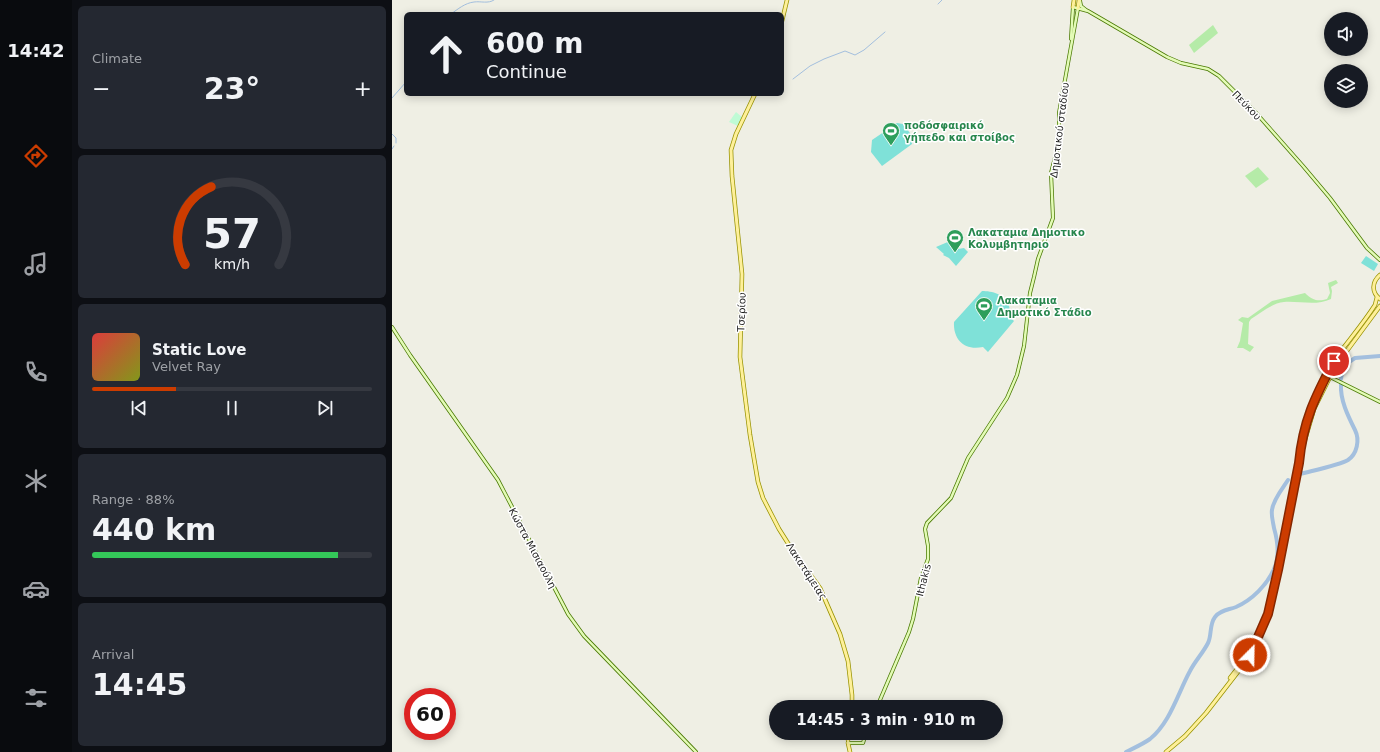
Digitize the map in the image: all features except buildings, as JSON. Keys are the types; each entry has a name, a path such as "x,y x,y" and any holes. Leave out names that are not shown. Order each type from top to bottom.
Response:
{"main road":[{"path":"784,13 787,0"},
{"path":"1071,45 1074,0"},
{"path":"1071,45 1080,0"},
{"path":"1080,0 1081,6 1088,11"},
{"name":"Πεύκου","path":"1073,7 1088,11 1167,57 1181,63 1208,69 1219,76 1257,114 1330,198 1367,248 1380,260"},
{"path":"1077,16 1088,11"},
{"name":"Δημοτικού σταδίου","path":"980,440 1008,398 1021,360 1038,259 1053,218 1051,173 1057,150 1059,136 1059,113 1071,45"},
{"name":"Τσερίου","path":"755,96 736,134 732,150 732,176 742,274 740,357 758,482 763,498 780,529"},
{"path":"1166,752 1185,736 1203,715 1249,654 1248,648 1258,637 1267,617 1278,570 1304,431 1311,407 1343,349 1375,305 1378,298 1374,293 1374,284 1380,274"},
{"path":"1299,460 1314,409 1328,376 1380,306"},
{"name":"Κώστα Μισιαούλη","path":"392,327 498,480 568,614 584,636 696,752"},
{"path":"1328,376 1380,402"},
{"name":"Ithakis","path":"880,700 914,619 919,588 928,559 928,546 925,529 927,523 951,498 968,458 980,440"},
{"name":"Λακατάμειας","path":"780,529 797,557 820,588 840,634 848,661 852,700"},
{"path":"1203,715 1244,664 1256,654 1258,651 1258,637"},
{"path":"1252,645 1257,646"},
{"path":"1249,654 1253,656"},
{"path":"850,752 848,742 859,742 863,744 864,740"}],"green space":[{"path":"1213,25 1218,33 1194,53 1189,45"},
{"path":"736,112 742,117 738,126 729,122"},
{"path":"1258,167 1269,179 1256,188 1245,176"},
{"path":"1336,280 1338,283 1331,287 1331,299 1314,303 1280,303 1271,306 1251,319 1249,322 1248,344 1254,347 1250,352 1243,348 1237,348 1240,341 1243,323 1238,320 1242,317 1248,318 1272,301 1305,293 1315,300 1327,299 1330,293 1328,283"}],"shaded area":[{"name":"ποδόσφαιρικό γήπεδο και στοίβος","path":"897,123 903,124 913,137 912,144 882,166 871,152 872,140"},
{"name":"Λακαταμια Δημοτικο Κολυμβητηριο","path":"950,241 958,249 964,248 968,252 956,266 936,247"},
{"path":"1366,256 1378,264 1374,271 1361,263"},
{"name":"Λακαταμια Δημοτικό Στάδιο","path":"982,291 1001,296 1007,302 1009,307 1009,316 1014,321 988,352 983,347 971,347 961,343 954,328 954,322"}],"waterway":[{"path":"454,12 462,6 474,2 489,2 494,0"},
{"path":"938,4 942,0"},
{"path":"793,79 810,66 824,59 845,51 855,55 864,50 885,32"},
{"path":"392,98 404,84"},
{"path":"392,134 396,138 396,143"},
{"path":"1341,379 1343,366 1355,358 1380,356"},
{"path":"1300,474 1344,462 1354,454 1357,446 1357,434 1343,402 1341,384"},
{"path":"1126,752 1150,739 1163,725 1192,667 1208,643 1212,623 1215,617 1222,612 1236,607 1248,600 1263,586 1271,575 1276,564 1278,554 1272,519 1272,510 1276,498 1288,480"}],"place":[{"name":"ποδόσφαιρικό γήπεδο και στοίβος","path":"891,146"},
{"name":"Λακαταμια Δημοτικο Κολυμβητηριο","path":"955,253"},
{"name":"Λακαταμια Δημοτικό Στάδιο","path":"984,321"}],"route":[{"path":"1250,655 1248,648 1258,637 1268,614 1308,416 1315,398 1334,361"}]}
